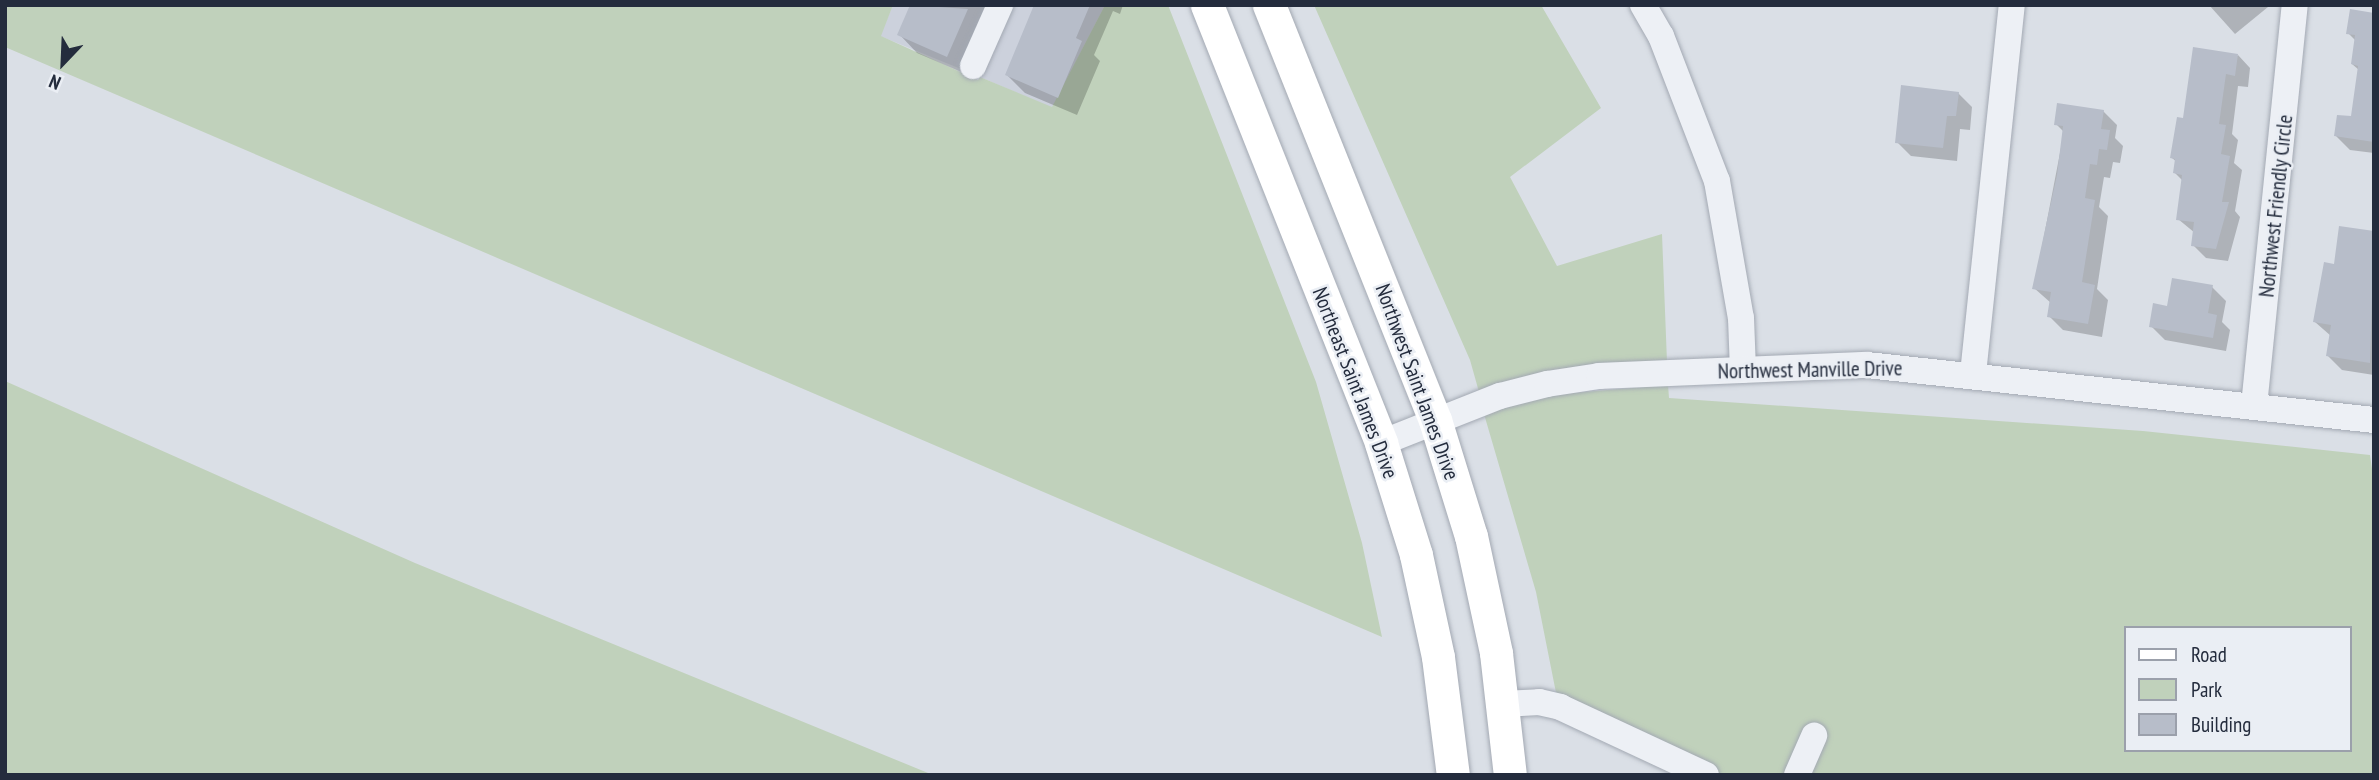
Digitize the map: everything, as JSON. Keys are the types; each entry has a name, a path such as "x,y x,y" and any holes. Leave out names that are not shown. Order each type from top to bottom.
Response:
{"main road":[{"name":"Northeast Saint James Drive","path":"1207,5 1381,443 1416,555 1438,657 1453,775"},
{"name":"Northwest Saint James Drive","path":"1269,5 1435,420 1471,536 1503,704 1510,775"}],"street":[{"path":"973,66 1000,5"},
{"path":"1643,5 1675,69 1717,181 1741,318 1743,370"},
{"path":"1973,373 2012,5"},
{"name":"Northwest Friendly Circle","path":"2254,406 2295,5"},
{"name":"Northwest Manville Drive","path":"1381,443 1435,420 1547,384 1599,376 1867,365 1973,373 2374,421"},
{"path":"1503,704 1539,702 1560,707 1706,775"},
{"path":"1797,775 1814,736"}],"shaded area":[{"path":"893,5 988,5 961,69 880,36"},
{"path":"1011,5 1105,5 1052,108 980,77"}],"green space":[{"path":"5,5 893,5 881,36 978,80 980,77 1052,107 1105,5 1168,5 1316,382 1362,543 1382,637 5,47"},
{"path":"1314,5 1541,5 1601,108 1510,177 1557,266 1662,234 1667,362 1479,392 1470,360"},
{"path":"5,381 415,563 933,775 5,775"},
{"path":"1668,385 1669,398 2143,431 2370,455 2374,483 2374,775 1705,775 1560,713 1536,592 1484,414 1548,395"}],"building":[{"path":"910,5 968,9 947,57 897,35"},
{"path":"1034,5 1090,5 1076,38 1082,41 1058,98 1005,75"},
{"path":"2350,9 2374,13 2374,142 2334,136 2337,115 2351,116 2358,66 2351,64 2355,35 2346,34"},
{"path":"2193,47 2238,54 2235,76 2226,74 2219,124 2226,125 2221,154 2230,156 2222,202 2229,202 2216,249 2191,246 2194,222 2176,220 2182,175 2173,173 2175,159 2170,158 2177,117 2183,118"},
{"path":"1901,85 1959,92 1956,116 1947,116 1943,148 1895,143"},
{"path":"2057,103 2104,110 2101,129 2110,130 2107,150 2099,149 2097,165 2090,164 2085,198 2095,200 2082,282 2095,285 2088,324 2047,317 2051,292 2032,289 2057,175 2063,126 2054,125"},
{"path":"2339,226 2374,231 2370,363 2326,356 2331,325 2313,322 2324,262 2334,264"},
{"path":"2172,278 2213,285 2208,313 2217,315 2213,338 2149,327 2153,303 2167,306"}]}
